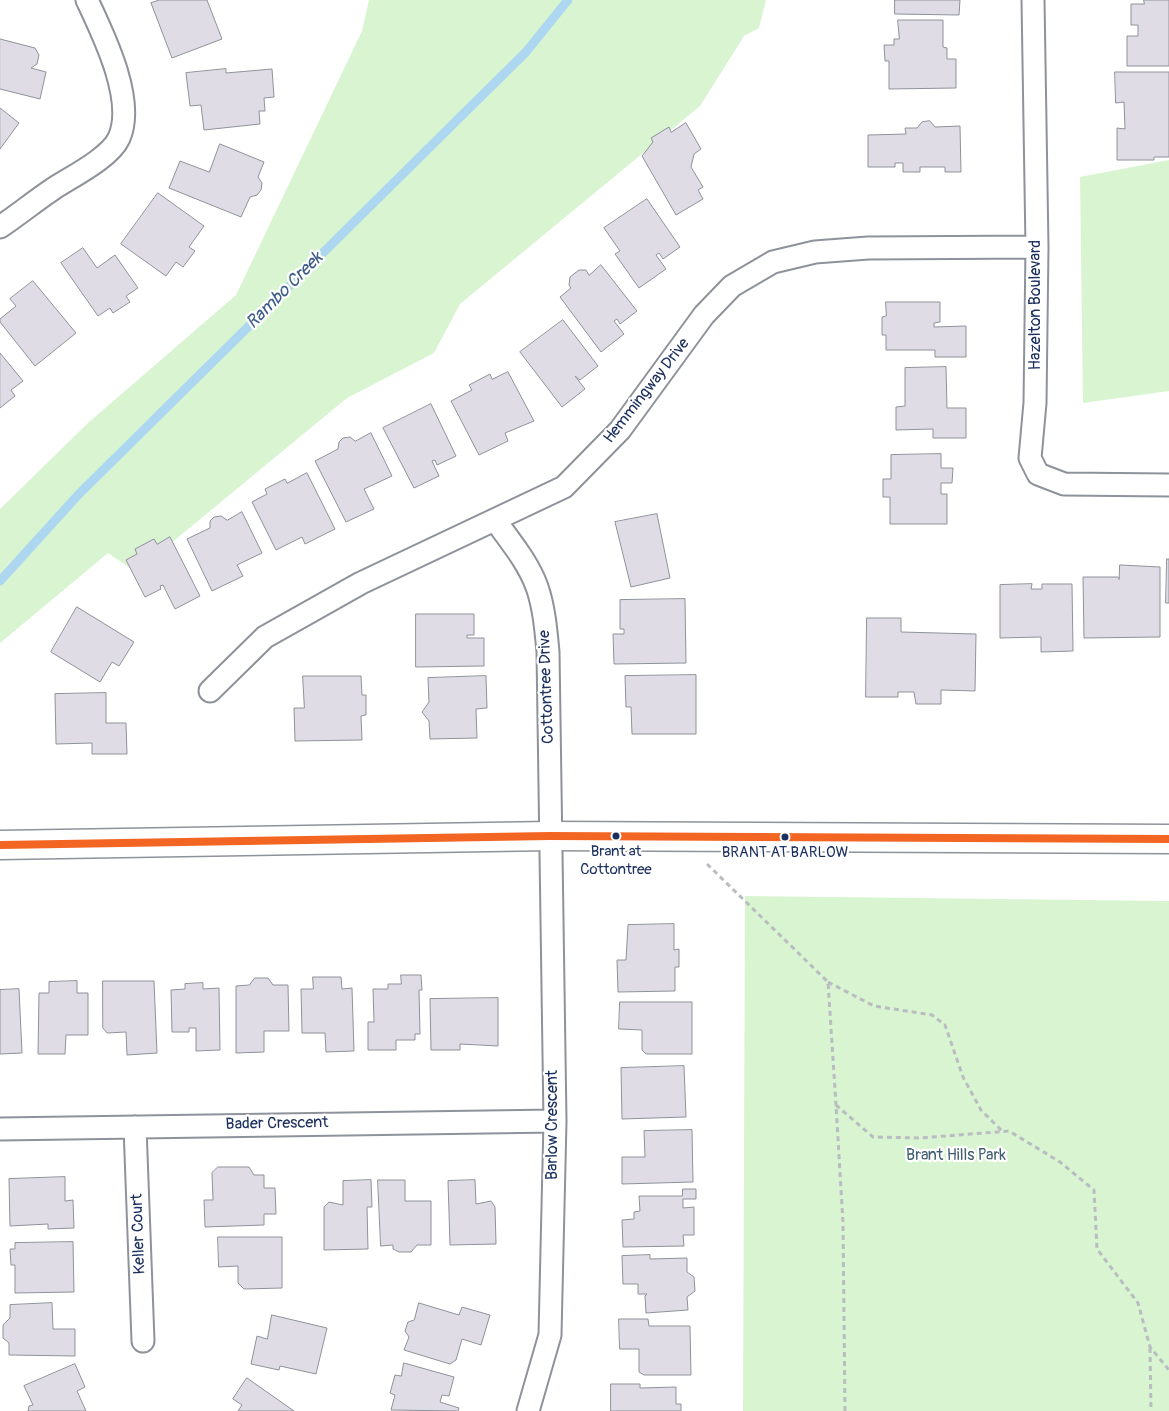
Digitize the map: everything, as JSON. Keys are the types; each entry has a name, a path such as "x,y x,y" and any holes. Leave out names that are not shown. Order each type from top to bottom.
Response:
{"main road":[{"path":"0,845 550,836 1169,839"}],"street":[{"path":"0,227 54,189 95,164 119,139 123,110 120,86 112,53 87,0"},
{"name":"Hazelton Boulevard","path":"1033,0 1037,247 1035,402 1030,458 1038,474 1064,484 1169,485"},
{"name":"Hemmingway Drive","path":"210,690 264,637 361,584 564,487 620,430 704,315 732,286 773,262 815,252 868,248 1037,247"},
{"name":"Cottontree Drive","path":"495,520 523,560 536,586 544,619 548,652 550,836"},
{"name":"Barlow Crescent","path":"528,1411 550,1335 554,1121 550,836"},
{"name":"Bader Crescent","path":"0,1129 554,1121"},
{"name":"Keller Court","path":"135,1127 143,1341"}],"path":[{"path":"679,837 828,982 874,1006 932,1015 944,1026 963,1077 981,1110 1002,1131"},
{"path":"828,982 843,1231 845,1411"},
{"path":"836,1105 872,1137 920,1138 1009,1131 1060,1162 1094,1190 1097,1249 1138,1303 1150,1348 1151,1411"},
{"path":"1150,1348 1169,1370"}],"green space":[{"path":"369,0 766,0 759,28 744,36 700,106 460,304 434,353 347,398 136,572 108,553 0,643 0,509 88,423 236,295 362,31"},
{"path":"1169,160 1169,391 1083,403 1080,177"},
{"name":"Brant Hills Park","path":"745,896 1169,901 1169,1411 743,1411"}],"building":[{"path":"160,0 207,0 222,39 172,58 151,3"},
{"path":"895,0 960,0 959,15 895,14"},
{"path":"1144,0 1169,0 1169,66 1127,66 1127,36 1138,36 1138,25 1131,25 1131,4 1144,4"},
{"path":"898,20 943,20 943,47 947,48 947,59 956,59 956,88 889,89 889,61 885,61 884,45 894,45 894,39 899,39"},
{"path":"0,39 35,48 39,55 37,64 31,68 46,72 40,99 0,89"},
{"path":"226,69 226,73 272,69 274,97 264,98 265,111 259,111 260,124 204,130 201,105 190,106 186,73"},
{"path":"1115,72 1169,72 1169,157 1154,157 1154,160 1117,160 1117,128 1125,129 1124,102 1116,103"},
{"path":"0,108 19,123 0,149"},
{"path":"930,121 935,127 960,126 961,172 945,172 945,167 920,167 920,172 903,172 903,163 895,163 895,167 868,167 868,135 906,134 905,128 917,128 922,122"},
{"path":"686,123 701,149 694,154 691,167 703,187 698,190 703,199 676,215 642,156 653,142 651,138 669,127 671,132"},
{"path":"220,144 264,162 258,177 262,183 261,190 257,195 250,197 241,217 169,188 180,161 209,172"},
{"path":"158,193 204,226 189,247 195,251 183,267 176,262 166,276 121,244"},
{"path":"647,199 680,247 663,259 659,253 656,255 666,269 639,288 615,254 620,251 604,228"},
{"path":"83,248 97,268 115,255 138,288 126,296 130,302 113,313 110,308 98,316 61,263"},
{"path":"601,265 637,311 620,324 617,319 614,321 624,334 601,352 560,297 571,288 569,285 570,277 579,270 586,270 589,275"},
{"path":"33,281 76,333 35,366 0,322 0,319 16,306 10,299"},
{"path":"886,302 940,302 940,322 934,323 934,327 966,326 966,357 935,357 935,350 886,350 886,335 882,335 882,317 886,316"},
{"path":"563,320 598,366 580,380 575,376 585,389 562,407 520,352"},
{"path":"0,353 23,381 11,390 15,396 0,408"},
{"path":"946,367 947,408 966,408 966,438 933,438 933,429 896,430 896,407 905,406 905,368"},
{"path":"508,372 534,421 505,433 508,441 479,455 451,401 472,390 469,385 490,374 492,379"},
{"path":"431,404 456,456 437,465 435,460 432,461 439,476 414,488 383,428"},
{"path":"371,433 392,476 364,489 374,509 346,522 315,461 338,449 339,442 343,438 350,437 355,441"},
{"path":"941,454 941,468 953,468 952,483 941,483 941,494 947,494 947,524 890,524 890,497 883,497 883,479 891,479 891,455"},
{"path":"307,473 335,529 305,544 302,537 276,550 252,502 267,494 265,489 285,479 287,483"},
{"path":"242,512 262,553 237,565 243,576 212,591 187,539 210,528 210,521 214,517 221,516 227,520"},
{"path":"657,514 670,578 631,587 615,522"},
{"path":"170,537 200,596 175,609 163,585 160,586 161,589 145,597 126,560 137,554 135,549 154,539 157,544"},
{"path":"1167,559 1169,559 1169,603 1166,603"},
{"path":"1120,565 1160,567 1160,637 1084,638 1083,577 1118,577 1119,579"},
{"path":"1032,584 1031,589 1042,589 1042,584 1072,584 1073,651 1041,652 1041,637 1000,638 1000,585"},
{"path":"685,599 686,663 614,664 613,634 624,634 624,629 620,629 620,600"},
{"path":"77,607 134,642 119,666 112,662 100,682 51,652"},
{"path":"416,614 474,614 474,635 467,635 467,638 484,638 484,666 416,667"},
{"path":"867,618 901,618 901,632 976,634 975,691 941,690 941,704 916,704 914,692 898,692 898,697 866,697"},
{"path":"696,675 696,734 632,734 631,707 626,707 625,676"},
{"path":"303,676 361,676 362,695 366,695 366,715 361,716 362,740 295,741 294,708 304,708"},
{"path":"486,676 487,708 476,709 477,738 430,739 429,721 422,712 429,702 428,678"},
{"path":"106,693 106,723 126,723 127,754 92,754 92,743 56,744 55,694"},
{"path":"674,924 674,950 679,949 679,967 675,967 675,991 618,992 617,960 626,960 628,925"},
{"path":"401,975 421,975 422,990 419,990 420,1034 415,1034 415,1040 396,1040 396,1050 368,1050 368,1022 374,1022 373,989 388,989 388,984 401,984"},
{"path":"313,977 341,977 342,989 352,988 354,1051 326,1052 325,1033 302,1033 301,989 313,989"},
{"path":"255,978 268,978 273,985 288,985 289,1031 264,1031 264,1052 236,1053 236,986 249,985"},
{"path":"77,981 77,993 88,993 88,1035 66,1035 65,1054 38,1054 39,993 49,993 49,982"},
{"path":"103,981 154,981 157,1053 127,1055 126,1032 107,1033 103,1028"},
{"path":"203,983 203,989 219,988 220,1050 196,1051 196,1028 189,1028 189,1032 172,1032 171,990 185,989 185,984"},
{"path":"19,989 22,1053 0,1054 0,990"},
{"path":"498,998 498,1046 460,1044 460,1050 431,1050 430,999"},
{"path":"620,1002 692,1002 692,1054 646,1054 642,1050 642,1030 619,1029"},
{"path":"684,1066 686,1117 622,1119 621,1068"},
{"path":"692,1130 693,1182 622,1184 622,1157 645,1157 644,1131"},
{"path":"218,1167 249,1167 254,1175 264,1175 264,1188 275,1188 276,1214 264,1214 264,1225 205,1227 204,1200 213,1200 212,1173"},
{"path":"65,1177 65,1201 73,1200 74,1228 48,1229 48,1224 10,1226 9,1179"},
{"path":"371,1180 372,1207 367,1207 368,1249 324,1250 324,1207 329,1202 343,1205 343,1181"},
{"path":"378,1180 405,1180 405,1201 431,1201 431,1245 417,1245 411,1252 399,1252 393,1249 393,1245 381,1246"},
{"path":"475,1180 476,1204 491,1201 495,1207 496,1244 450,1245 448,1181"},
{"path":"683,1189 696,1189 696,1199 683,1199 683,1208 694,1207 694,1235 683,1235 684,1246 623,1247 622,1220 634,1219 634,1212 640,1211 639,1196 682,1196"},
{"path":"218,1237 282,1237 282,1288 244,1289 238,1283 238,1266 219,1267"},
{"path":"73,1242 74,1292 15,1293 15,1265 11,1265 10,1249 15,1249 15,1243"},
{"path":"650,1255 650,1259 687,1258 687,1272 694,1277 695,1291 687,1297 688,1310 646,1313 645,1296 647,1294 638,1294 638,1284 623,1284 622,1256"},
{"path":"52,1303 53,1329 75,1329 75,1356 9,1355 9,1343 3,1338 3,1325 10,1318 10,1305"},
{"path":"419,1303 459,1315 462,1307 490,1315 481,1345 462,1339 456,1360 450,1364 404,1350 409,1337 405,1331 408,1322 414,1320"},
{"path":"272,1315 327,1328 316,1374 280,1366 279,1370 251,1364 257,1336 267,1339"},
{"path":"619,1319 648,1319 649,1326 690,1326 691,1375 644,1375 639,1372 639,1349 620,1349"},
{"path":"404,1363 454,1377 449,1396 442,1395 440,1402 459,1408 458,1411 391,1410 395,1395 390,1393 395,1375 401,1376"},
{"path":"75,1364 85,1387 77,1391 86,1411 28,1411 29,1406 33,1405 24,1386"},
{"path":"247,1378 294,1411 238,1411 242,1405 233,1399"},
{"path":"611,1384 640,1384 640,1388 676,1387 676,1404 681,1404 681,1411 611,1411"}],"waterway":[{"name":"Rambo Creek","path":"0,581 79,494 526,52 568,0"}],"transit line":[{"path":"0,845 550,836 1169,839"}],"place":[{"name":"Brant at Cottontree","path":"616,836"},
{"name":"BRANT AT BARLOW","path":"785,837"}]}
